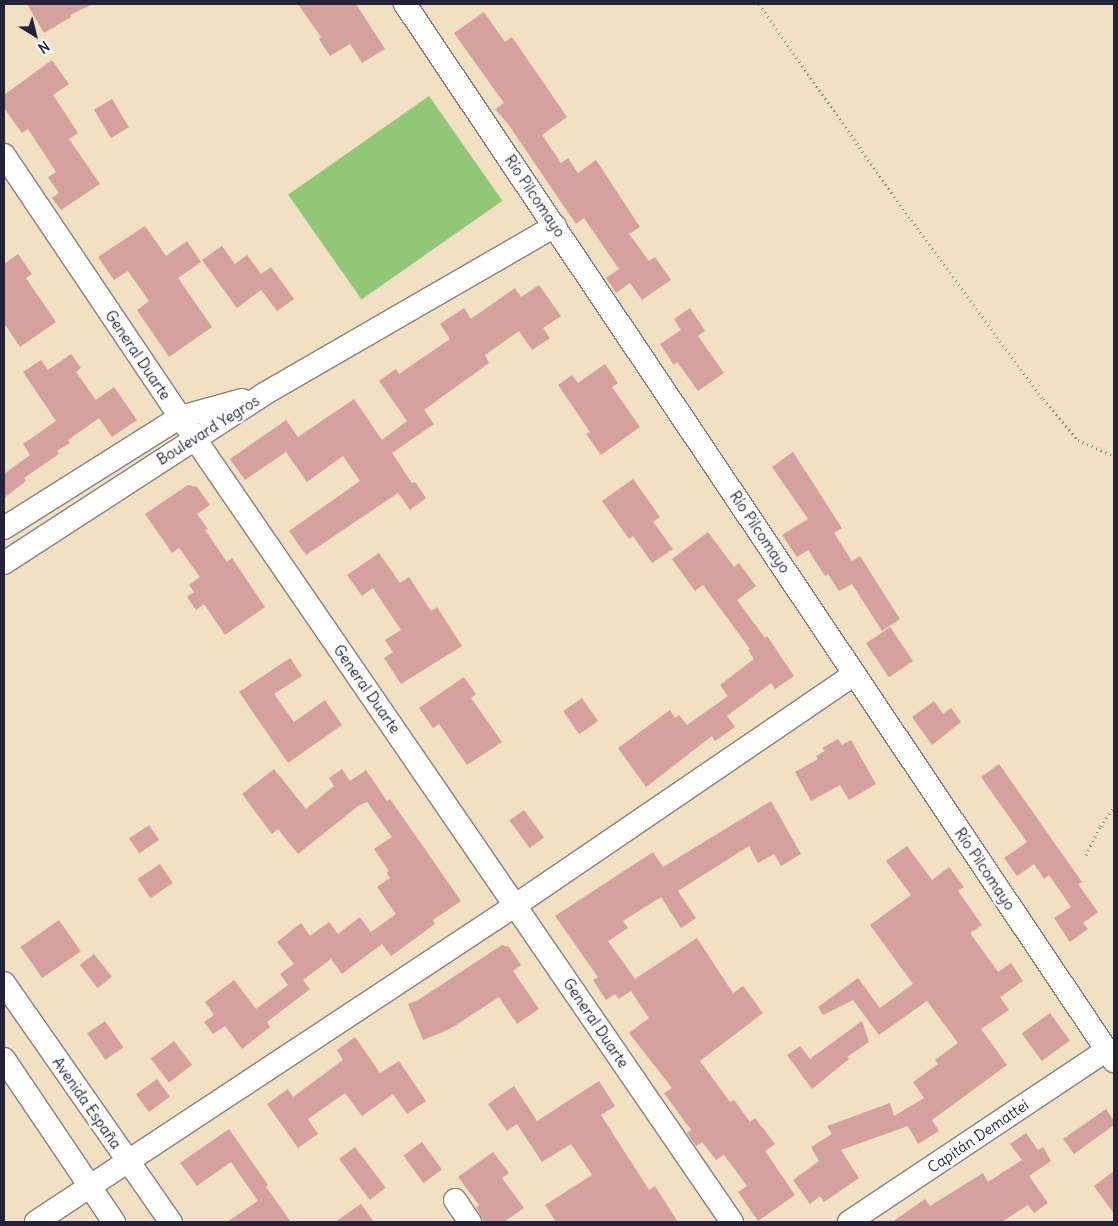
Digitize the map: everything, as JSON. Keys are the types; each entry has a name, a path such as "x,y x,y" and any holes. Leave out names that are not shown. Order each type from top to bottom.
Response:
{"street":[{"name":"Río Pilcomayo","path":"405,4 1111,1056"},
{"name":"General Duarte","path":"4,155 194,438 732,1222"},
{"path":"264,394 555,226"},
{"name":"Boulevard Yegros","path":"4,528 180,417 264,394"},
{"name":"Boulevard Yegros","path":"4,563 264,394"},
{"path":"36,1222 516,905 854,674"},
{"name":"Avenida España","path":"4,983 171,1222"},
{"name":"Capitán Demattei","path":"850,1222 1111,1056"},
{"path":"4,1059 114,1222"},
{"path":"456,1200 470,1222"}],"path":[{"path":"759,4 911,220 1043,399 1078,440 1114,456"},
{"path":"1086,855 1100,826 1114,807"}],"green space":[{"path":"429,96 502,201 362,300 288,195"}],"building":[{"path":"27,4 93,4 70,15 71,17 44,33"},
{"path":"298,4 356,4 385,49 362,63 350,44 330,56 319,39 321,37"},
{"path":"484,12 505,42 512,37 567,117 542,135 561,163 568,158 578,173 596,160 640,227 629,234 649,261 655,257 671,280 642,300 630,283 616,293 606,278 619,269 584,218 576,224 508,124 495,109 504,103 454,33"},
{"path":"52,60 69,84 53,95 78,133 69,139 100,184 61,210 52,198 59,193 48,177 56,172 28,129 22,133 4,108 4,95"},
{"path":"112,99 129,127 111,138 94,110"},
{"path":"145,226 166,256 187,241 201,262 178,278 212,327 169,357 137,310 149,301 128,271 114,280 98,257"},
{"path":"222,246 235,264 247,255 261,274 271,267 294,299 277,311 261,290 237,308 202,260"},
{"path":"18,254 32,274 26,278 56,322 20,347 4,323 4,264"},
{"path":"539,285 561,316 543,328 550,338 532,350 519,331 485,355 489,363 424,410 434,424 392,453 412,483 415,482 426,498 410,510 398,493 306,555 289,531 360,481 343,456 307,482 286,452 245,480 230,459 286,420 298,437 354,399 382,440 407,421 379,381 396,369 399,374 450,339 440,324 464,308 471,319 515,288 521,297"},
{"path":"690,308 705,331 698,336 724,373 698,391 677,362 674,365 660,344 681,330 674,319"},
{"path":"71,354 81,368 76,372 96,400 114,387 137,420 112,437 99,418 68,440 70,443 57,451 59,454 24,478 26,481 4,498 4,474 30,455 23,444 56,421 23,372 41,360 48,370"},
{"path":"605,364 618,383 612,387 640,427 601,455 586,434 590,432 558,385 572,375 578,383"},
{"path":"793,452 842,528 834,533 852,561 860,556 900,619 882,631 852,584 839,591 828,574 825,576 808,550 797,557 782,535 808,519 772,467"},
{"path":"633,479 660,517 653,522 673,549 652,563 633,536 629,539 602,501"},
{"path":"188,485 197,487 210,505 197,514 208,529 205,530 227,562 232,558 265,607 225,635 204,604 196,610 187,597 194,592 189,585 200,577 179,548 172,553 145,514"},
{"path":"708,532 734,567 739,563 756,586 737,600 765,638 767,636 794,676 775,689 771,683 727,716 735,727 715,741 712,736 646,787 618,748 670,710 675,718 679,715 687,725 728,696 720,685 754,659 748,650 750,649 703,585 695,591 672,559"},
{"path":"379,553 400,583 409,577 431,611 437,607 462,646 401,684 384,658 393,652 385,640 401,630 373,588 362,596 347,575"},
{"path":"890,627 913,661 889,677 866,643"},
{"path":"290,658 302,676 274,694 294,722 325,700 342,725 288,763 239,692"},
{"path":"464,677 476,694 471,698 502,742 467,765 439,724 433,728 419,708"},
{"path":"582,698 598,721 579,734 563,711"},
{"path":"934,701 943,714 951,708 961,722 932,745 912,717"},
{"path":"838,739 842,745 851,740 876,784 849,800 840,785 811,801 795,772 818,759 816,756 825,751 822,748"},
{"path":"999,764 1082,882 1078,884 1098,912 1083,923 1088,929 1070,942 1054,918 1071,907 1049,875 1044,879 1034,864 1017,876 1004,858 1027,842 981,777"},
{"path":"274,769 306,809 334,786 329,778 342,769 350,781 366,770 387,801 390,799 461,901 433,920 435,924 391,956 382,944 342,974 331,959 303,980 310,989 267,1022 270,1027 242,1049 225,1026 213,1034 204,1022 214,1015 205,1002 234,980 256,1009 288,985 280,974 294,964 277,942 301,923 310,936 329,922 338,934 360,917 371,932 396,914 377,887 390,878 387,873 389,871 374,849 392,837 367,802 358,806 298,854 278,829 272,834 242,794"},
{"path":"771,801 801,854 781,866 774,854 758,863 749,846 678,891 696,918 681,928 661,897 623,921 628,928 608,941 635,979 697,938 733,993 743,986 763,1013 700,1061 730,1102 734,1100 750,1122 755,1118 775,1144 765,1151 795,1195 758,1221 738,1192 747,1186 724,1155 716,1160 702,1142 696,1146 687,1133 691,1130 664,1093 672,1088 629,1033 649,1018 631,991 619,999 615,994 606,1000 593,980 598,977 555,916 653,852 663,867"},
{"path":"524,810 544,838 529,848 509,821"},
{"path":"149,825 159,840 139,853 129,838"},
{"path":"907,846 932,880 949,867 964,887 958,891 982,925 970,933 998,972 1011,963 1023,981 1000,997 1009,1010 981,1029 1007,1065 932,1120 939,1131 918,1144 908,1126 841,1150 859,1178 824,1202 820,1196 810,1204 793,1180 819,1161 811,1147 832,1134 827,1126 890,1103 894,1116 924,1098 913,1082 938,1064 935,1060 958,1043 927,1001 879,1035 853,1000 823,1015 818,1007 858,978 880,1008 913,984 870,925 911,895 886,861"},
{"path":"160,864 173,883 150,898 138,879"},
{"path":"59,920 81,951 42,978 20,947"},
{"path":"502,945 509,947 521,965 513,971 539,1009 517,1024 499,997 450,1029 423,1040 408,1004 418,1000"},
{"path":"94,954 112,977 98,988 80,965"},
{"path":"1050,1013 1070,1041 1042,1061 1022,1034"},
{"path":"105,1021 123,1047 105,1060 87,1034"},
{"path":"862,1021 869,1042 847,1057 849,1059 812,1089 787,1055 800,1046 810,1059"},
{"path":"355,1037 380,1073 399,1061 426,1101 407,1114 393,1094 362,1116 345,1093 308,1119 318,1134 298,1148 267,1104 288,1089 293,1097 343,1060 337,1050"},
{"path":"174,1041 192,1065 169,1082 151,1058"},
{"path":"157,1079 170,1097 149,1112 136,1094"},
{"path":"599,1081 615,1106 601,1115 649,1190 655,1186 678,1222 556,1222 545,1205 592,1175 571,1144 542,1162 517,1124 507,1131 488,1104 514,1086 537,1121"},
{"path":"1106,1109 1114,1121 1114,1125 1074,1154 1063,1139"},
{"path":"229,1129 291,1222 227,1222 258,1201 231,1162 197,1186 180,1163"},
{"path":"1026,1133 1038,1150 1043,1147 1051,1161 1029,1176 1048,1203 1034,1213 1028,1205 1002,1222 892,1222 925,1199 930,1206 983,1173 988,1182 1022,1160 1010,1144"},
{"path":"422,1142 442,1170 423,1183 403,1156"},
{"path":"355,1147 386,1188 370,1200 339,1159"},
{"path":"493,1152 509,1173 502,1178 524,1208 504,1222 484,1222 476,1207 479,1205 458,1177"},
{"path":"1114,1171 1114,1214 1094,1186"},
{"path":"361,1204 374,1222 335,1222"}]}
